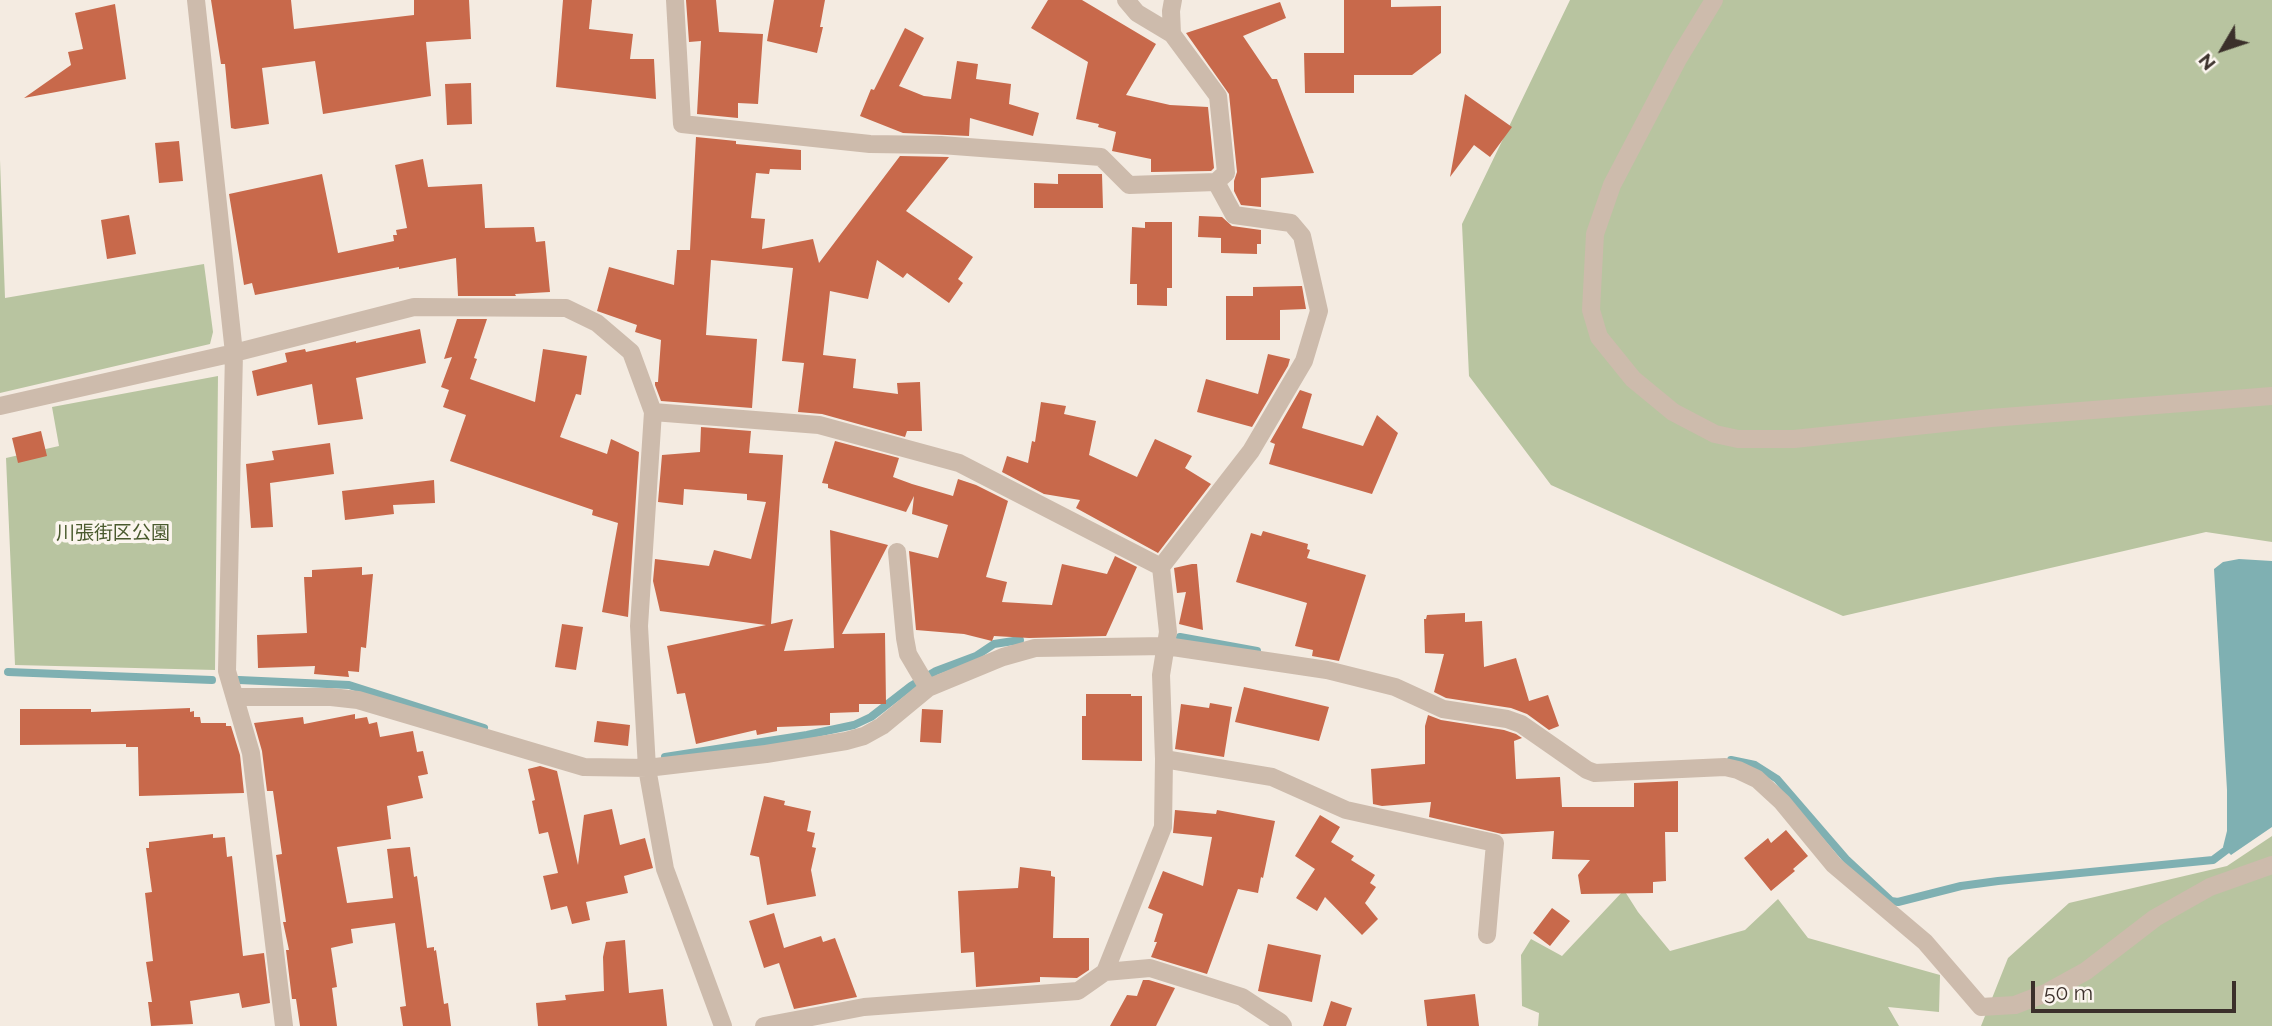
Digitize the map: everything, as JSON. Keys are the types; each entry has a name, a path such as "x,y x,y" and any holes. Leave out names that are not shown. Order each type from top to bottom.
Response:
{"street":[{"path":"195,0 234,353 227,671 251,753 284,1026"},
{"path":"675,0 682,124 870,144 941,145 1101,157 1129,185 1216,182 1226,173 1218,96 1172,34 1137,13 1126,0"},
{"path":"1172,34 1173,0"},
{"path":"1714,0 1678,59 1612,185 1595,234 1591,310 1599,337 1633,379 1673,412 1715,434 1738,439 1794,439 1991,418 2272,396"},
{"path":"1105,972 1163,827 1161,675 1168,632 1161,567 1251,452 1304,361 1319,311 1302,236 1291,223 1234,215 1216,182"},
{"path":"0,406 234,353 414,307 566,308 597,323 631,352 653,412 639,626 647,768 665,869 723,1026"},
{"path":"653,412 819,425 959,463 1161,567"},
{"path":"897,552 908,654 924,681"},
{"path":"235,697 331,697 358,700 584,767 647,768 846,741 864,736 882,726 924,681 1035,648 1166,646 1327,670 1395,687 1443,709 1507,719 1521,724 1595,774 1725,767 1757,779 1771,791 1821,851 1925,942 1980,1007 2015,1005 2046,993 2086,971 2155,918 2199,893 2272,865"},
{"path":"1164,759 1272,777 1346,810 1495,843 1487,935"},
{"path":"764,1026 802,1022 864,1007 1078,991 1105,972 1150,968 1242,997 1283,1026"}],"green space":[{"path":"1570,0 2272,0 2272,542 2206,532 1843,616 1551,485 1469,376 1462,224"},
{"path":"0,160 5,298 204,264 213,332 210,344 0,393"},
{"name":"川張街区公園","path":"218,376 215,670 15,665 6,458 59,446 52,407"},
{"path":"2272,836 2272,1026 1981,1026 2008,958 2069,903 2227,866"},
{"path":"1624,890 1670,951 1745,930 1778,899 1808,938 1940,975 1939,1012 1888,1007 1899,1026 1538,1026 1539,1013 1522,1006 1521,955 1531,939 1562,956"}],"water":[{"path":"2239,559 2272,561 2272,827 2231,855 2223,847 2227,831 2227,790 2214,569 2223,562"}],"building":[{"path":"211,0 291,0 294,29 414,15 414,0 469,0 471,39 426,42 431,96 323,114 315,61 262,68 269,124 235,129 231,128 225,64 221,64"},
{"path":"563,0 592,0 589,29 633,34 630,59 654,59 656,99 556,87"},
{"path":"686,0 716,0 719,32 763,34 758,104 738,103 738,118 697,114 701,41 689,42"},
{"path":"774,0 825,0 817,53 767,41"},
{"path":"1048,0 1082,0 1156,44 1126,95 1170,105 1208,107 1214,168 1211,171 1151,172 1151,159 1112,151 1116,132 1098,127 1099,124 1076,119 1088,62 1031,28"},
{"path":"1344,0 1391,0 1391,7 1441,6 1441,53 1412,75 1354,75 1354,93 1305,93 1304,53 1344,53"},
{"path":"1280,2 1286,18 1243,36 1272,79 1277,79 1314,173 1261,178 1261,207 1241,205 1234,191 1237,172 1229,94 1186,33"},
{"path":"115,4 126,79 24,98 71,65 68,52 83,49 75,13"},
{"path":"905,28 924,38 899,86 924,96 951,99 957,61 978,64 976,79 1011,84 1009,104 1039,113 1033,136 970,118 969,136 903,133 860,116 871,89 874,90"},
{"path":"471,83 472,124 447,125 445,84"},
{"path":"1465,94 1512,127 1490,157 1474,145 1450,177"},
{"path":"696,137 801,150 801,170 770,169 769,174 756,173 751,218 765,219 762,249 813,239 819,263 900,156 949,157 906,211 973,257 958,279 963,283 949,303 907,273 903,278 877,260 868,299 830,291 823,355 856,359 853,388 898,394 897,383 920,382 922,431 907,431 905,437 822,414 798,412 804,363 782,361 793,268 711,260 706,335 757,339 752,408 661,401 655,382 658,382 661,340 635,332 637,325 597,311 609,267 674,285 677,250 690,250"},
{"path":"179,141 183,181 159,183 155,143"},
{"path":"423,159 428,187 482,184 485,228 534,227 536,242 545,241 550,292 515,294 516,296 458,296 456,258 255,295 252,283 244,285 229,194 322,174 338,253 394,241 396,230 407,228 395,165"},
{"path":"1058,174 1102,174 1103,208 1034,208 1034,183 1058,184"},
{"path":"129,215 136,254 107,259 101,220"},
{"path":"1199,216 1222,217 1232,226 1261,230 1261,244 1257,244 1257,254 1221,253 1221,238 1198,237"},
{"path":"1145,222 1172,222 1172,288 1167,288 1167,306 1137,305 1137,284 1130,284 1132,227 1145,228"},
{"path":"1302,286 1306,309 1280,310 1280,340 1226,340 1226,296 1253,296 1253,287"},
{"path":"457,319 487,319 470,379 535,402 543,349 587,356 581,395 576,394 560,437 607,454 611,439 639,452 628,617 602,612 618,523 592,515 593,510 450,461 466,415 443,407 449,390 441,387 452,357 444,359"},
{"path":"420,329 426,363 356,378 363,419 318,425 312,384 257,396 252,371 287,362 285,353 305,349 306,352"},
{"path":"1268,354 1290,359 1252,427 1197,412 1206,379 1258,394"},
{"path":"1300,390 1312,394 1302,428 1363,446 1377,415 1398,433 1372,494 1269,464 1275,444 1270,442"},
{"path":"1041,402 1066,406 1064,414 1096,421 1089,455 1137,477 1155,439 1192,456 1185,468 1211,484 1158,553 1076,508 1080,500 1044,494 1002,472 1007,456 1028,463 1032,441 1035,442"},
{"path":"701,427 751,431 749,453 783,455 771,624 793,619 784,651 834,648 830,530 888,545 842,634 885,633 886,704 859,704 859,712 830,713 830,725 777,727 777,731 757,735 756,730 696,744 685,693 677,694 667,646 766,625 660,611 653,581 655,559 709,566 714,550 751,559 766,502 747,500 747,494 684,489 683,505 658,502 662,455 700,452"},
{"path":"41,431 47,456 18,463 12,438"},
{"path":"835,441 899,458 893,477 912,484 953,496 958,479 1008,501 986,577 1007,582 1002,602 1052,605 1062,564 1107,574 1115,556 1137,567 1106,636 994,636 992,641 964,634 916,630 909,551 938,558 948,525 912,514 914,496 906,512 828,488 828,484 822,483"},
{"path":"330,443 334,474 270,483 273,527 251,528 246,464 274,460 272,451"},
{"path":"434,480 435,503 393,505 394,514 345,520 342,491"},
{"path":"1263,531 1308,544 1307,549 1310,550 1307,558 1366,575 1339,661 1312,656 1313,650 1295,646 1307,603 1236,582 1251,533 1261,536"},
{"path":"1197,564 1203,630 1179,624 1186,592 1177,593 1174,568"},
{"path":"362,567 362,575 373,574 366,648 361,647 359,672 348,671 349,677 314,674 315,666 258,668 257,635 307,633 304,577 312,577 312,570"},
{"path":"1465,613 1465,622 1482,621 1484,667 1516,658 1529,701 1548,695 1559,726 1549,730 1527,714 1511,708 1446,698 1434,692 1444,654 1425,653 1424,619 1427,615"},
{"path":"562,624 583,627 576,670 555,667"},
{"path":"1244,687 1329,707 1319,741 1235,722"},
{"path":"1086,694 1142,696 1142,761 1082,760 1082,716 1086,716"},
{"path":"1210,703 1232,707 1224,757 1175,749 1181,704 1209,708"},
{"path":"190,708 190,712 194,711 194,717 200,717 201,723 226,723 226,726 231,726 240,755 244,793 139,796 138,747 126,747 126,744 20,745 20,709 91,709 91,712"},
{"path":"922,709 943,710 941,743 920,742"},
{"path":"355,714 355,719 367,717 369,724 377,722 380,737 413,731 417,752 423,751 428,774 418,776 423,798 387,806 391,839 337,847 347,903 393,898 387,849 410,847 427,948 434,947 434,951 436,950 444,1004 448,1003 451,1026 403,1026 400,1007 406,1006 395,923 351,929 353,943 331,948 337,987 332,988 337,1026 300,1026 296,999 292,999 286,950 289,950 283,922 286,922 276,855 282,854 273,791 267,791 262,751 254,723 303,717 304,724"},
{"path":"1428,715 1441,720 1504,730 1522,738 1514,741 1516,779 1560,777 1562,807 1634,807 1634,783 1678,781 1678,832 1665,832 1666,881 1653,882 1653,893 1581,894 1578,875 1590,860 1552,859 1554,831 1502,834 1429,817 1431,802 1382,806 1373,804 1371,769 1425,764 1425,726"},
{"path":"597,721 630,725 628,746 594,742"},
{"path":"540,766 557,771 578,865 584,815 612,809 620,845 645,838 653,868 624,876 628,893 586,902 590,920 572,924 567,906 551,910 543,876 558,873 548,832 539,834 528,769"},
{"path":"764,796 785,801 784,805 811,811 807,831 815,833 812,847 816,848 811,870 816,896 767,905 759,857 750,855"},
{"path":"1175,810 1216,814 1217,810 1275,821 1258,893 1238,889 1207,974 1151,957 1163,914 1148,908 1163,871 1203,886 1212,837 1173,833"},
{"path":"1320,815 1340,827 1331,842 1354,856 1351,860 1375,875 1370,883 1376,887 1365,903 1378,919 1362,935 1325,897 1317,911 1296,898 1315,869 1295,856"},
{"path":"1786,830 1808,856 1771,891 1744,858 1768,838 1771,843"},
{"path":"213,834 213,838 225,837 227,857 232,856 243,956 264,953 270,1003 242,1008 239,993 190,1001 193,1024 151,1026 148,1002 152,1002 146,962 153,961 145,893 152,892 146,848 149,848 149,842"},
{"path":"1020,867 1051,871 1051,876 1055,877 1053,938 1089,938 1089,970 1077,978 1040,977 1040,982 976,987 974,952 961,953 958,891 1018,888"},
{"path":"1552,908 1570,921 1550,946 1533,933"},
{"path":"774,913 784,948 821,936 823,942 835,938 857,997 794,1009 779,963 764,968 749,921"},
{"path":"625,940 629,993 663,989 667,1026 538,1026 536,1003 566,1000 565,995 604,991 603,957 606,942"},
{"path":"1268,944 1321,955 1312,1002 1258,991"},
{"path":"1143,980 1175,988 1156,1026 1110,1026 1127,995 1137,996"},
{"path":"1475,994 1479,1026 1427,1026 1424,1000"},
{"path":"1331,1001 1352,1008 1346,1026 1323,1026"}],"waterway":[{"path":"1180,637 1257,651"},
{"path":"665,757 854,725 871,717 911,686 936,671 976,656 994,644 1020,640"},
{"path":"8,672 212,680"},
{"path":"239,680 349,685 484,728"},
{"path":"1731,760 1755,765 1777,779 1847,860 1891,901 1898,902 1961,886 1998,881 2213,860 2233,845"}]}
